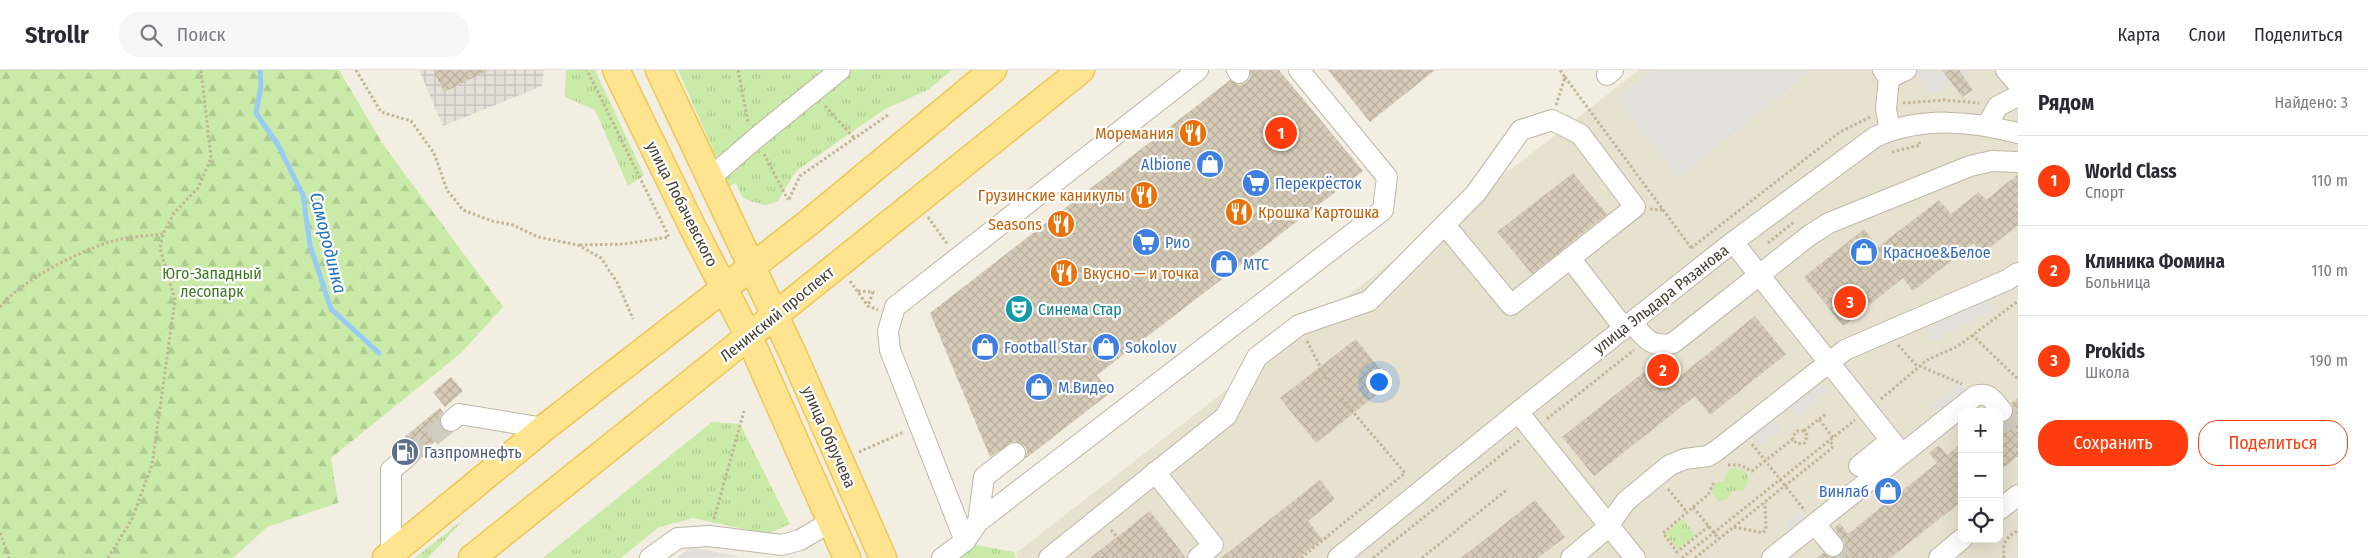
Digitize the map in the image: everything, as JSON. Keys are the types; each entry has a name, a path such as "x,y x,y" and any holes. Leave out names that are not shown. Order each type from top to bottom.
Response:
{"main road":[{"name":"улица Лобачевского","path":"616,70 692,226 749,336"},
{"name":"улица Лобачевского","path":"659,70 774,316"},
{"path":"388,556 544,428 751,268 993,70"},
{"name":"Ленинский проспект","path":"472,558 1082,70"},
{"name":"улица Обручева","path":"774,316 883,558"},
{"name":"улица Обручева","path":"749,336 847,558"}],"street":[{"path":"710,178 812,91 840,70"},
{"path":"965,541 890,350 888,331 894,307 1198,70"},
{"path":"942,558 965,541 978,522 1383,210 1387,177 1299,70"},
{"path":"2006,70 2018,84"},
{"path":"1890,130 1886,109 1893,73"},
{"path":"1992,160 1992,126 1998,106 2018,96"},
{"path":"1049,558 1226,416 1257,357 1299,325 1369,301 1476,193 1522,130 1552,120 1580,134 1635,207 1511,305 1445,225"},
{"name":"улица Эльдара Рязанова","path":"1338,558 1518,412 1733,242 1862,146 1890,130 1939,122 1992,126 2018,133"},
{"path":"1570,258 1628,325 1646,340 1661,345 1678,340 1810,235 1829,223 1970,166 1992,160 2018,162"},
{"path":"1733,242 1897,447"},
{"path":"1571,558 1609,526 1626,501 1658,476 1680,460 1708,456 1716,451 1852,346 2006,280 2018,272"},
{"path":"1859,466 1897,447 1975,396 1984,394 1991,397 2000,408"},
{"path":"1518,412 1635,558"},
{"path":"451,421 459,414 544,428"},
{"path":"1772,558 1815,523 1897,447"},
{"path":"978,522 984,477 1015,453"},
{"path":"388,556 391,470 408,456"},
{"path":"1155,472 1214,545 1198,558"},
{"path":"2003,507 2018,495"},
{"path":"650,558 678,538 710,536 775,552 832,521"},
{"path":"1815,523 1833,546"},
{"path":"1939,558 1958,542"}],"path":[{"path":"108,558 132,519 152,466 175,300 160,248 163,234 174,213 198,188 211,158 201,70"},
{"path":"356,70 381,112 411,121 434,153 447,190 463,210 492,221 513,225 538,237 578,245 624,244 670,237 587,70"},
{"path":"1560,70 1691,248"},
{"path":"1552,120 1564,77"},
{"path":"812,91 854,139"},
{"path":"788,200 800,176 888,115"},
{"path":"928,217 958,258"},
{"path":"0,307 8,298 65,261 111,242 163,234"},
{"path":"578,245 600,258 617,282 633,320"},
{"path":"848,279 868,306 874,292 857,291"},
{"path":"1714,482 1708,495 1663,533 1682,558 1919,366 1936,355 1953,349 2018,301"},
{"path":"1299,325 1327,380"},
{"path":"1887,331 1911,361 1984,394"},
{"path":"1972,335 2018,379"},
{"path":"1373,558 1646,340"},
{"path":"1301,558 1404,473 1341,398"},
{"path":"710,536 744,411"},
{"path":"1716,451 1727,464 1739,465 1751,472 1793,439 1797,431 1804,431 1826,414"},
{"path":"1695,558 1832,448 1831,439 1818,419"},
{"path":"1742,431 1815,523"},
{"path":"1793,439 1797,444 1805,443 1807,435 1804,431"},
{"path":"854,454 894,436"},
{"path":"1799,465 1804,471"},
{"path":"1658,476 1687,512"},
{"path":"1422,558 1508,490"},
{"path":"1734,527 1764,533 1766,529 1766,501 1762,494"},
{"path":"1693,507 1719,539"},
{"path":"1740,512 1745,518"},
{"path":"1677,552 1709,526"},
{"path":"2004,558 2003,548 2005,540 2018,530"},
{"path":"0,533 9,558"}],"shaded area":[{"path":"419,70 544,70 542,86 443,126"},
{"path":"1639,70 2018,70 2018,558 1018,558 1016,553"},
{"path":"1653,70 1812,70 1679,177 1616,99"},
{"path":"1912,70 1971,70 1934,95"},
{"path":"1986,298 1992,311 1933,341 1926,329"},
{"path":"1820,380 1829,391 1798,416 1789,404"},
{"path":"1959,383 1968,395 1940,417 1930,406"},
{"path":"1772,418 1782,429 1759,447 1750,436"},
{"path":"1798,512 1807,523 1794,534 1785,522"},
{"path":"691,547 740,557 677,558"}],"green space":[{"name":"Юго-Западный лесопарк","path":"0,70 339,70 382,143 503,307 461,353 331,458 338,503 267,527 233,558 0,558"},
{"path":"566,70 595,70 644,175 628,186 595,110 565,97"},
{"path":"678,70 952,70 928,90 885,109 796,171 778,201 766,205 742,197 736,183 729,186"},
{"path":"712,422 740,424 790,524 767,534 693,518 659,527 621,558 543,558"},
{"path":"1732,468 1742,469 1747,475 1748,483 1742,491 1732,491 1727,500 1718,501 1712,493 1713,488 1715,484 1724,482 1727,472"},
{"path":"465,518 428,558 415,558"},
{"path":"1683,519 1695,535 1678,549 1665,533"},
{"path":"970,544 1014,552 1016,558 954,558"}],"building":[{"path":"433,70 489,70 444,92"},
{"name":"Рио","path":"1250,70 1279,70 1363,171 1097,375 1110,393 1025,459 1027,452 1025,446 1014,441 990,457 930,313 1230,80 1239,85 1246,83 1250,78"},
{"path":"1328,70 1435,70 1370,122"},
{"path":"1942,70 1959,70 1973,90 1962,97"},
{"path":"1573,173 1607,214 1532,274 1497,232"},
{"path":"2018,174 2018,225 1982,254 1974,243 1913,291 1903,278 1843,326 1804,277 1864,229 1878,247 1939,200 1951,214 1979,192 1986,200"},
{"path":"1755,316 1786,354 1710,415 1695,396 1594,476 1562,437 1663,357 1679,377"},
{"path":"1356,339 1391,383 1316,443 1280,398"},
{"path":"451,377 463,391 445,407 433,392"},
{"path":"2018,398 2018,456 2003,468 2003,421 2010,420 2014,410 2011,403"},
{"path":"440,408 443,412 440,424 446,432 420,454 417,448 412,445 400,447 397,443"},
{"path":"1939,445 1947,455 1958,446 1958,504 1890,558 1834,558 1841,555 1845,544 1834,528 1840,523 1848,534 1886,503 1878,493 1889,484 1897,495 1937,463 1929,453"},
{"path":"1320,480 1335,499 1308,521 1322,539 1299,558 1221,558"},
{"path":"1535,500 1565,537 1538,558 1461,558"},
{"path":"1150,511 1186,558 1090,558"},
{"path":"1823,553 1834,558 1817,558"}],"waterway":[{"name":"Самородинка","path":"260,70 261,86 256,113 278,145 303,195 310,245 331,309 379,353"}],"tunnel":[{"path":"2003,412 2018,430"},
{"path":"408,456 451,421"},
{"path":"1833,546 1842,558"}],"place":[{"name":"Моремания","path":"1193,133"},
{"name":"World Class","path":"1281,133"},
{"name":"Albione","path":"1210,164"},
{"name":"Перекрёсток","path":"1256,183"},
{"name":"Грузинские каникулы","path":"1144,195"},
{"name":"Крошка Картошка","path":"1239,212"},
{"name":"Seasons","path":"1061,224"},
{"name":"Рио","path":"1146,242"},
{"name":"Красное&Белое","path":"1864,252"},
{"name":"МТС","path":"1224,264"},
{"name":"Вкусно — и точка","path":"1064,273"},
{"name":"Prokids","path":"1850,302"},
{"name":"Синема Стар","path":"1019,309"},
{"name":"Football Star","path":"985,347"},
{"name":"Sokolov","path":"1106,347"},
{"name":"Клиника Фомина","path":"1663,370"},
{"name":"М.Видео","path":"1039,387"},
{"name":"Газпромнефть","path":"405,452"},
{"name":"Винлаб","path":"1888,491"}]}
